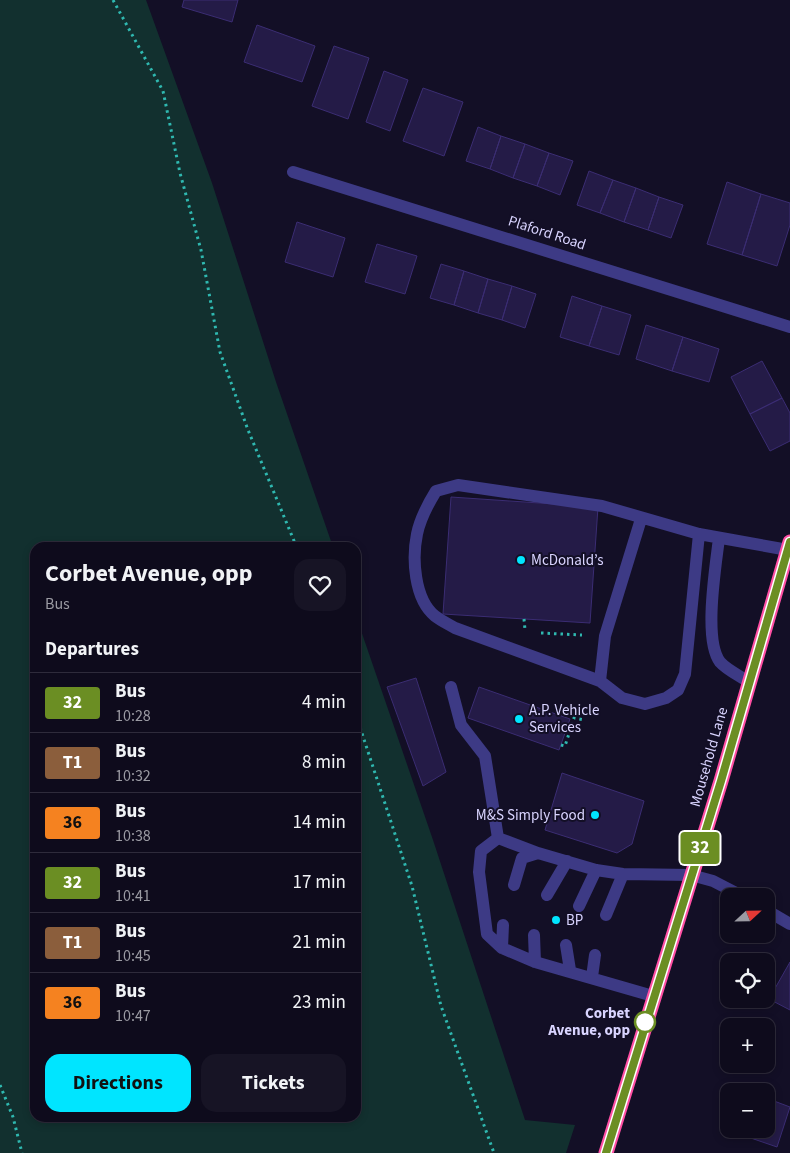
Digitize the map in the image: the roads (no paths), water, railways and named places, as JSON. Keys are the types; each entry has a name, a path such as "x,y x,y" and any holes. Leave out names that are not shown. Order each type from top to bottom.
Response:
{"highway":[{"name":"Mousehold Lane","path":"606,1153 721,781 789,546"}],"street":[{"name":"Plaford Road","path":"294,172 790,327"},
{"path":"700,534 685,674 678,690 666,698 645,704 622,698 600,681 455,628 434,615 421,595 415,564 417,534 427,506 436,491 458,485 602,506 700,534 789,546"},
{"path":"600,681 605,636 641,518"},
{"path":"719,538 712,613 715,648 720,662 749,682"},
{"path":"451,686 461,725 485,756 498,838"},
{"path":"498,838 596,870 623,874 691,875 713,881 727,888"},
{"path":"498,838 481,851 479,872 487,934 502,948 535,962 570,970 653,996"},
{"path":"514,885 522,858 538,852"},
{"path":"547,895 567,861"},
{"path":"579,906 596,870"},
{"path":"606,915 623,874"},
{"path":"775,915 790,924"},
{"path":"502,948 503,925"},
{"path":"534,935 535,962"},
{"path":"566,945 570,970"},
{"path":"592,977 595,955"}],"place":[{"name":"McDonald’s","path":"521,560"},
{"name":"A.P. Vehicle Services","path":"519,719"},
{"name":"M&S Simply Food","path":"595,815"},
{"name":"BP","path":"556,920"},
{"name":"Corbet Avenue, opp","path":"645,1022"}]}
